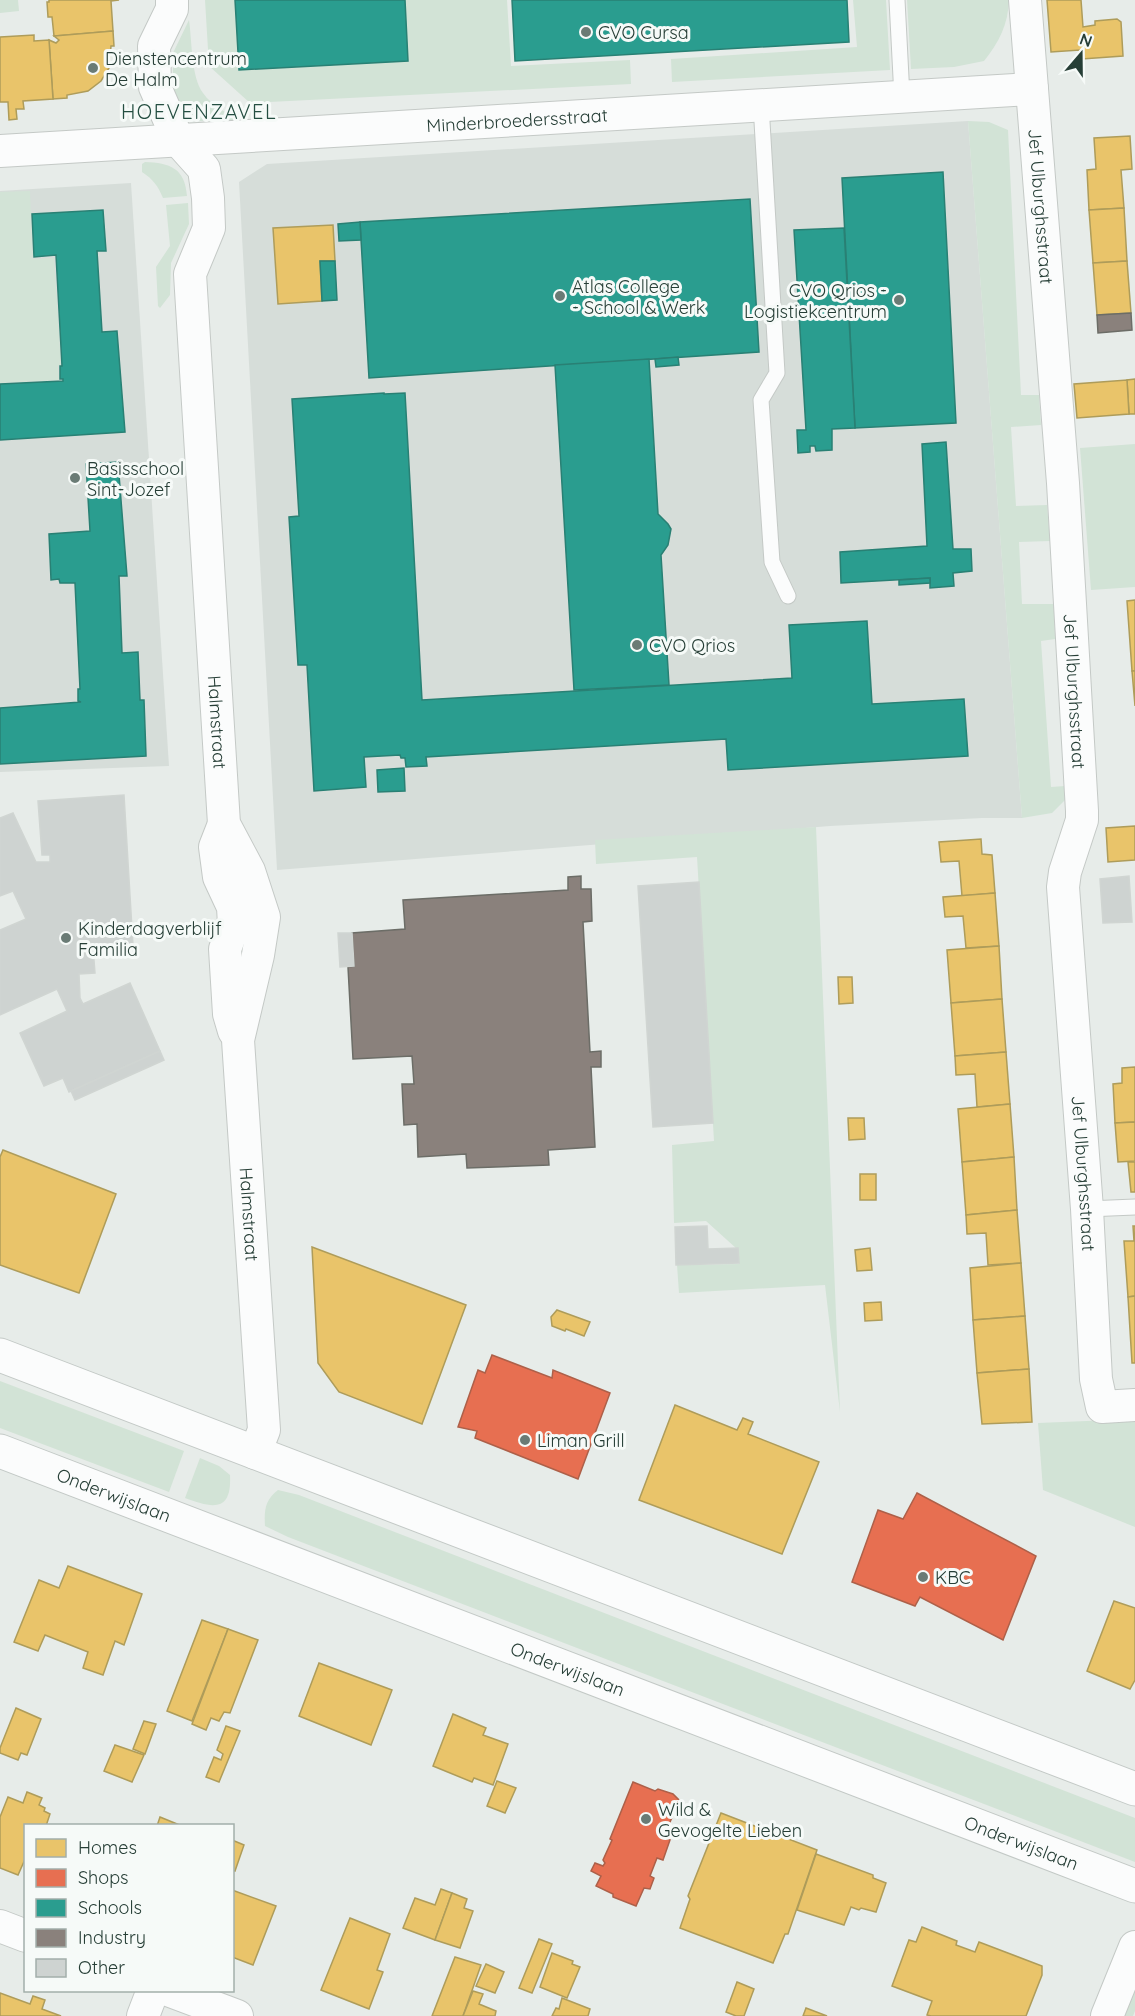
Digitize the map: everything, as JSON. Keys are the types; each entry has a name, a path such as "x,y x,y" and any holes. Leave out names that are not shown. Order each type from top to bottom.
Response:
{"main road":[{"path":"0,1355 1135,1789"},
{"name":"Onderwijslaan","path":"0,1451 1135,1886"}],"street":[{"name":"Halmstraat","path":"172,0 172,9 154,46 155,87 178,140 204,169 208,198 209,228 189,274 224,824 249,871 264,917 258,955 238,1040 264,1430 255,1453"},
{"name":"Jef Ulburghsstraat","path":"1025,0 1063,483 1082,811 1082,819 1065,872 1063,887 1087,1209 1096,1379 1102,1407 1135,1405"},
{"name":"Minderbroedersstraat","path":"0,151 1032,89"},
{"path":"0,1926 24,1935"},
{"path":"1107,2016 1135,1947"},
{"path":"143,2016 152,1992"},
{"path":"173,1992 237,2016"}],"lane":[{"path":"897,0 902,97"},
{"path":"761,105 777,373 761,400 772,562 788,597"},
{"path":"1087,1209 1135,1207"}],"shaded area":[{"name":"CVO Qrios","path":"968,121 1022,818 830,826 277,870 239,182 267,164"},
{"name":"Basisschool Sint-Jozef","path":"131,183 169,766 0,772 0,191"}],"green space":[{"path":"0,0 18,0 19,11 0,13"},
{"path":"205,0 235,0 239,70 408,61 404,0 507,0 511,66 630,60 631,84 250,103 209,66"},
{"path":"853,0 886,0 890,70 672,82 671,59 857,47"},
{"path":"907,0 1009,0 1002,33 984,61 954,67 911,69"},
{"path":"189,20 194,68 199,86 216,106 241,120 198,121 186,116 179,109 173,97 173,53"},
{"path":"968,121 989,122 1008,130 1021,395 1039,395 1041,425 1011,427 1016,506 1047,505 1050,541 1019,542 1022,604 1054,604 1055,639 1041,641 1051,787 1065,786 1065,800 1052,813 1022,818"},
{"path":"145,162 162,164 175,169 183,179 187,196 163,198 155,183 142,172 142,164"},
{"path":"30,191 33,259 54,258 61,365 58,366 59,380 0,383 0,192"},
{"path":"188,203 189,224 171,263 170,295 160,308 156,267 170,246 166,205"},
{"path":"1135,444 1135,587 1091,590 1080,448"},
{"path":"816,827 840,1412 825,1285 679,1293 677,1265 739,1264 737,1249 706,1221 674,1223 672,1145 714,1141 697,857 596,864 595,840"},
{"path":"0,1381 184,1451 169,1492 0,1428"},
{"path":"1135,1419 1135,1527 1043,1490 1038,1423"},
{"path":"200,1458 219,1466 230,1475 228,1496 218,1505 204,1504 185,1498"},
{"path":"278,1490 299,1495 1135,1818 1135,1862 288,1537 265,1526 266,1506"},
{"path":"1135,1965 1135,2011 1133,2016 1116,2016"}],"building: Homes":[{"path":"49,0 119,0 111,1 113,31 54,36 52,17 48,17 47,2"},
{"path":"1047,0 1081,0 1083,27 1095,25 1095,21 1117,19 1121,22 1123,56 1082,59 1080,50 1051,52"},
{"path":"113,31 114,46 111,46 109,68 101,81 88,91 67,95 67,98 53,99 49,40 56,43 59,40 54,36"},
{"path":"34,35 34,41 49,40 53,99 23,101 24,109 16,109 17,119 9,120 8,102 0,102 0,37"},
{"path":"1130,136 1132,169 1121,170 1124,208 1089,210 1087,170 1096,169 1094,138"},
{"path":"1124,208 1127,261 1093,263 1089,210"},
{"path":"333,225 335,261 320,261 322,301 278,304 273,228"},
{"path":"1127,261 1131,313 1097,315 1093,263"},
{"path":"1135,379 1135,414 1129,414 1127,380"},
{"path":"1127,380 1129,414 1077,418 1074,384"},
{"path":"1135,600 1135,671 1132,671 1127,601"},
{"path":"1132,671 1135,671 1135,706"},
{"path":"1135,826 1135,860 1108,862 1106,828"},
{"path":"981,839 982,854 992,855 995,893 962,896 959,861 941,862 939,842"},
{"path":"995,893 999,946 966,948 963,916 945,917 943,897"},
{"path":"999,946 1002,999 951,1003 947,950"},
{"path":"838,977 852,977 853,1003 839,1004"},
{"path":"1002,999 1006,1052 955,1056 951,1003"},
{"path":"1006,1052 1010,1104 977,1107 975,1074 956,1075 955,1056"},
{"path":"1135,1067 1135,1122 1115,1123 1113,1084 1122,1083 1122,1068"},
{"path":"1010,1104 1014,1157 962,1162 958,1109"},
{"path":"848,1118 864,1118 865,1139 849,1140"},
{"path":"1135,1122 1135,1161 1118,1162 1115,1123"},
{"path":"3,1150 116,1194 79,1293 0,1265 0,1157"},
{"path":"1014,1157 1017,1210 966,1215 962,1162"},
{"path":"1128,1162 1135,1162 1135,1192 1131,1192"},
{"path":"860,1174 876,1174 876,1200 860,1200"},
{"path":"1017,1210 1021,1263 988,1265 986,1233 967,1234 966,1215"},
{"path":"1133,1226 1135,1226 1135,1296 1128,1297 1124,1241 1134,1241"},
{"path":"312,1247 466,1305 422,1424 339,1392 318,1363"},
{"path":"870,1248 872,1270 857,1271 855,1250"},
{"path":"1021,1263 1025,1316 973,1320 970,1268"},
{"path":"1135,1296 1135,1363 1132,1363 1128,1297"},
{"path":"881,1302 882,1320 865,1321 864,1303"},
{"path":"557,1310 590,1322 584,1336 552,1326 551,1317"},
{"path":"1025,1316 1029,1369 977,1373 973,1320"},
{"path":"1029,1369 1032,1422 982,1424 977,1373"},
{"path":"675,1405 737,1430 743,1418 753,1422 748,1434 819,1462 782,1554 639,1500"},
{"path":"68,1566 142,1594 124,1645 115,1641 103,1675 83,1668 88,1652 45,1635 38,1651 14,1642 39,1580 59,1588"},
{"path":"1114,1601 1135,1608 1135,1680 1130,1689 1087,1671"},
{"path":"202,1620 228,1629 192,1721 167,1711"},
{"path":"228,1629 258,1640 230,1713 224,1712 219,1721 211,1718 206,1730 192,1724"},
{"path":"319,1663 392,1690 371,1745 299,1716"},
{"path":"16,1708 41,1719 27,1755 21,1753 18,1760 0,1753"},
{"path":"453,1714 486,1728 483,1735 508,1744 493,1785 474,1778 472,1782 433,1766"},
{"path":"144,1721 156,1724 145,1754 133,1749"},
{"path":"226,1726 240,1731 219,1782 206,1777 214,1757 221,1760 223,1754 217,1750"},
{"path":"115,1745 144,1755 132,1782 104,1771"},
{"path":"497,1781 516,1788 505,1813 487,1806"},
{"path":"27,1792 42,1798 39,1805 50,1814 47,1824 24,1824 24,1862 18,1875 0,1868 0,1817 8,1797 23,1803"},
{"path":"721,1813 817,1850 788,1934 785,1934 773,1963 680,1928 690,1899 688,1896"},
{"path":"160,1817 177,1824 158,1824"},
{"path":"234,1841 244,1845 234,1871"},
{"path":"816,1854 873,1875 873,1878 886,1883 876,1912 851,1907 844,1925 797,1910"},
{"path":"441,1889 452,1893 435,1940 403,1928 415,1898 435,1905"},
{"path":"234,1891 276,1906 253,1965 234,1958"},
{"path":"452,1893 467,1899 464,1908 473,1911 460,1948 435,1940"},
{"path":"350,1918 390,1934 377,1970 383,1972 369,2009 321,1990"},
{"path":"922,1927 957,1941 956,1945 975,1952 979,1942 1042,1966 1042,1975 1026,2016 931,2016 927,2015 932,2001 892,1986 909,1940 916,1942"},
{"path":"539,1939 552,1944 532,1993 519,1988"},
{"path":"552,1953 573,1961 572,1964 580,1967 567,1998 540,1987"},
{"path":"455,1957 481,1965 463,2016 432,2016"},
{"path":"486,1964 504,1972 495,1993 476,1986"},
{"path":"737,1982 754,1989 744,2016 726,2012"},
{"path":"473,1991 483,1994 479,2004 496,2011 495,2016 463,2016"},
{"path":"0,1993 30,2004 33,1996 45,2000 42,2009 61,2016 0,2016"},
{"path":"562,1998 590,2009 588,2016 552,2016 556,2008 559,2009"},
{"path":"806,2008 827,2016 803,2016"}],"building: Shops":[{"path":"492,1355 552,1378 553,1370 610,1393 578,1479 475,1438 477,1431 458,1427 478,1370 485,1373"},
{"path":"917,1493 1036,1556 1003,1640 920,1597 915,1606 852,1582 878,1510 903,1519"},
{"path":"633,1782 655,1791 658,1789 673,1794 679,1800 664,1837 670,1840 663,1860 657,1858 650,1876 654,1878 650,1889 644,1888 636,1906 613,1897 613,1894 596,1886 601,1876 591,1871 595,1863 603,1866 605,1863 603,1860 612,1840 610,1839"}],"building: Schools":[{"path":"235,0 405,0 408,61 239,70"},
{"path":"512,0 847,0 849,42 515,61"},
{"name":"CVO Qrios - Logistiekcentrum","path":"943,172 956,423 855,428 842,178"},
{"name":"Atlas College - School & Werk","path":"750,199 759,352 369,378 360,222"},
{"path":"103,210 106,251 97,251 102,332 117,331 125,432 0,440 0,384 63,381 60,379 60,366 62,366 56,255 34,257 32,214"},
{"path":"360,222 361,240 339,241 338,224"},
{"path":"844,228 855,428 832,429 832,450 816,451 815,446 810,446 810,452 798,453 797,430 806,430 794,230"},
{"path":"320,261 335,261 337,300 322,301"},
{"path":"678,357 679,365 656,367 655,359"},
{"path":"649,359 658,514 671,529 668,545 661,555 669,685 574,690 555,365"},
{"path":"405,393 422,700 792,678 789,625 867,621 872,704 964,699 968,756 728,770 726,739 426,757 427,766 406,767 405,758 401,758 400,755 364,757 366,787 314,791 307,665 298,665 289,517 299,516 292,399"},
{"path":"946,442 953,549 971,549 972,571 953,573 954,586 930,588 930,578 841,583 840,552 927,546 922,444"},
{"path":"118,462 127,576 119,576 122,653 138,652 140,700 144,700 146,756 0,764 0,708 81,702 78,701 78,689 80,689 75,583 60,583 59,579 51,580 49,534 90,531 86,464"},
{"path":"930,578 930,583 899,585 899,580"},
{"path":"404,768 405,791 378,792 377,770"}],"building: Industry":[{"path":"1131,313 1132,330 1098,333 1097,315"},
{"path":"581,876 581,889 591,889 592,921 583,922 590,1052 601,1051 601,1067 591,1067 595,1147 548,1150 549,1165 467,1168 466,1154 418,1157 417,1124 404,1125 402,1084 414,1084 412,1056 353,1059 348,967 354,966 352,933 405,929 403,900 568,890 568,877"}],"building: Other":[{"name":"Kinderdagverblijf Familia","path":"124,795 133,946 93,948 95,973 79,974 80,998 83,1004 130,983 160,1051 69,1092 63,1078 44,1086 20,1033 67,1011 57,989 0,1015 0,930 26,919 13,891 0,896 0,818 13,813 36,862 50,862 50,855 42,855 38,801"},
{"path":"1129,876 1132,922 1103,923 1100,879"},
{"path":"699,882 713,1123 653,1127 638,886"},
{"path":"338,933 352,933 354,966 340,967"},
{"path":"160,1051 164,1060 75,1100 71,1091"},
{"path":"707,1226 708,1249 738,1248 739,1263 676,1265 675,1227"}],"place":[{"name":"CVO Cursa","path":"586,32"},
{"name":"Dienstencentrum De Halm","path":"93,68"},
{"name":"Atlas College - School & Werk","path":"560,296"},
{"name":"CVO Qrios - Logistiekcentrum","path":"899,300"},
{"name":"Basisschool Sint-Jozef","path":"75,478"},
{"name":"CVO Qrios","path":"637,645"},
{"name":"Kinderdagverblijf Familia","path":"66,938"},
{"name":"Liman Grill","path":"525,1440"},
{"name":"KBC","path":"923,1577"},
{"name":"Wild & Gevogelte Lieben","path":"646,1819"}],"district":[{"name":"HOEVENZAVEL","path":"199,111"}]}
